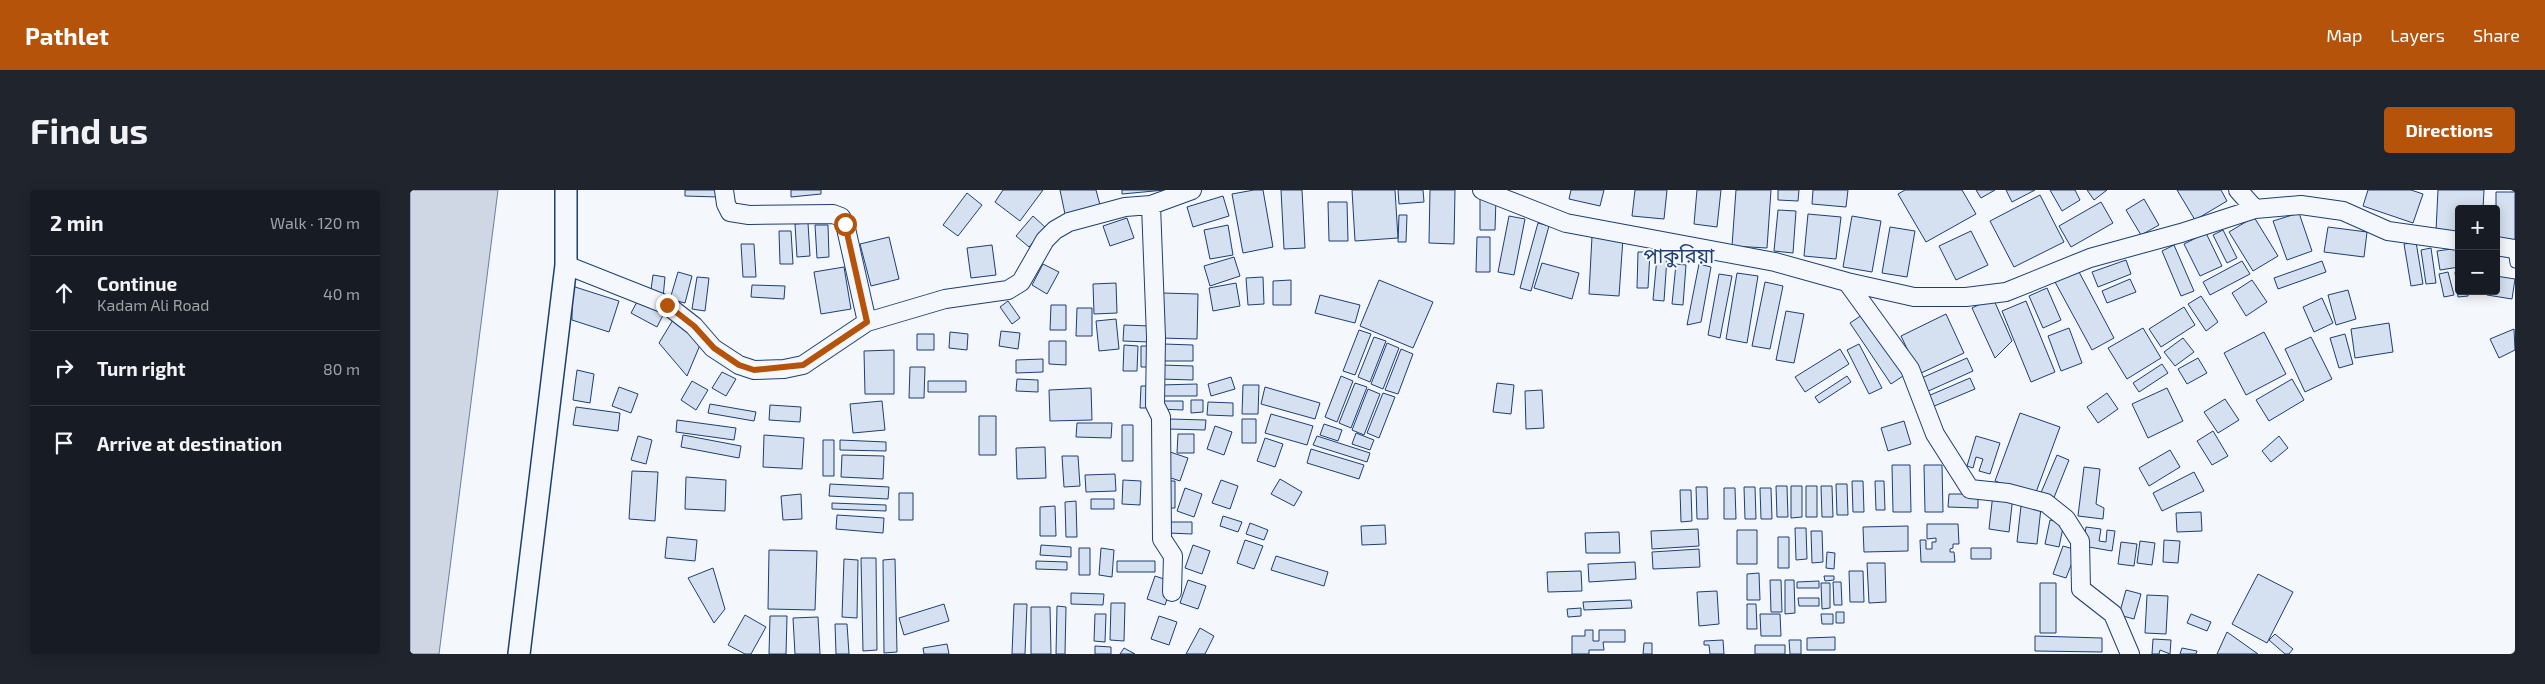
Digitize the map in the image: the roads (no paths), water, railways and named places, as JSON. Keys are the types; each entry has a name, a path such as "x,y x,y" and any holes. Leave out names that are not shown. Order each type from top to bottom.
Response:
{"street":[{"path":"519,654 566,265 566,190"},
{"path":"724,190 726,204 730,212 749,215 833,214 841,217 845,224 867,322"},
{"path":"566,265 667,305 694,326 714,348 739,365 754,370 803,365 867,322 945,299 1008,290 1020,282 1045,240 1055,230 1070,222 1125,207 1151,205 1192,190"},
{"path":"1482,190 1566,223 1775,262 1847,282 1914,297 1966,297 2006,292 2090,258 2181,233 2255,209 2301,205 2343,211 2388,230 2455,240"},
{"path":"2238,190 2255,209"},
{"path":"1151,205 1156,337 1155,404 1161,417 1162,539 1173,556 1172,592"},
{"path":"1847,282 1910,369 1935,434 1970,489 2008,493 2046,503 2066,519 2080,541 2081,589 2114,614 2130,654"}],"district":[{"name":"পাকুরিয়া","path":"1679,256"}]}
